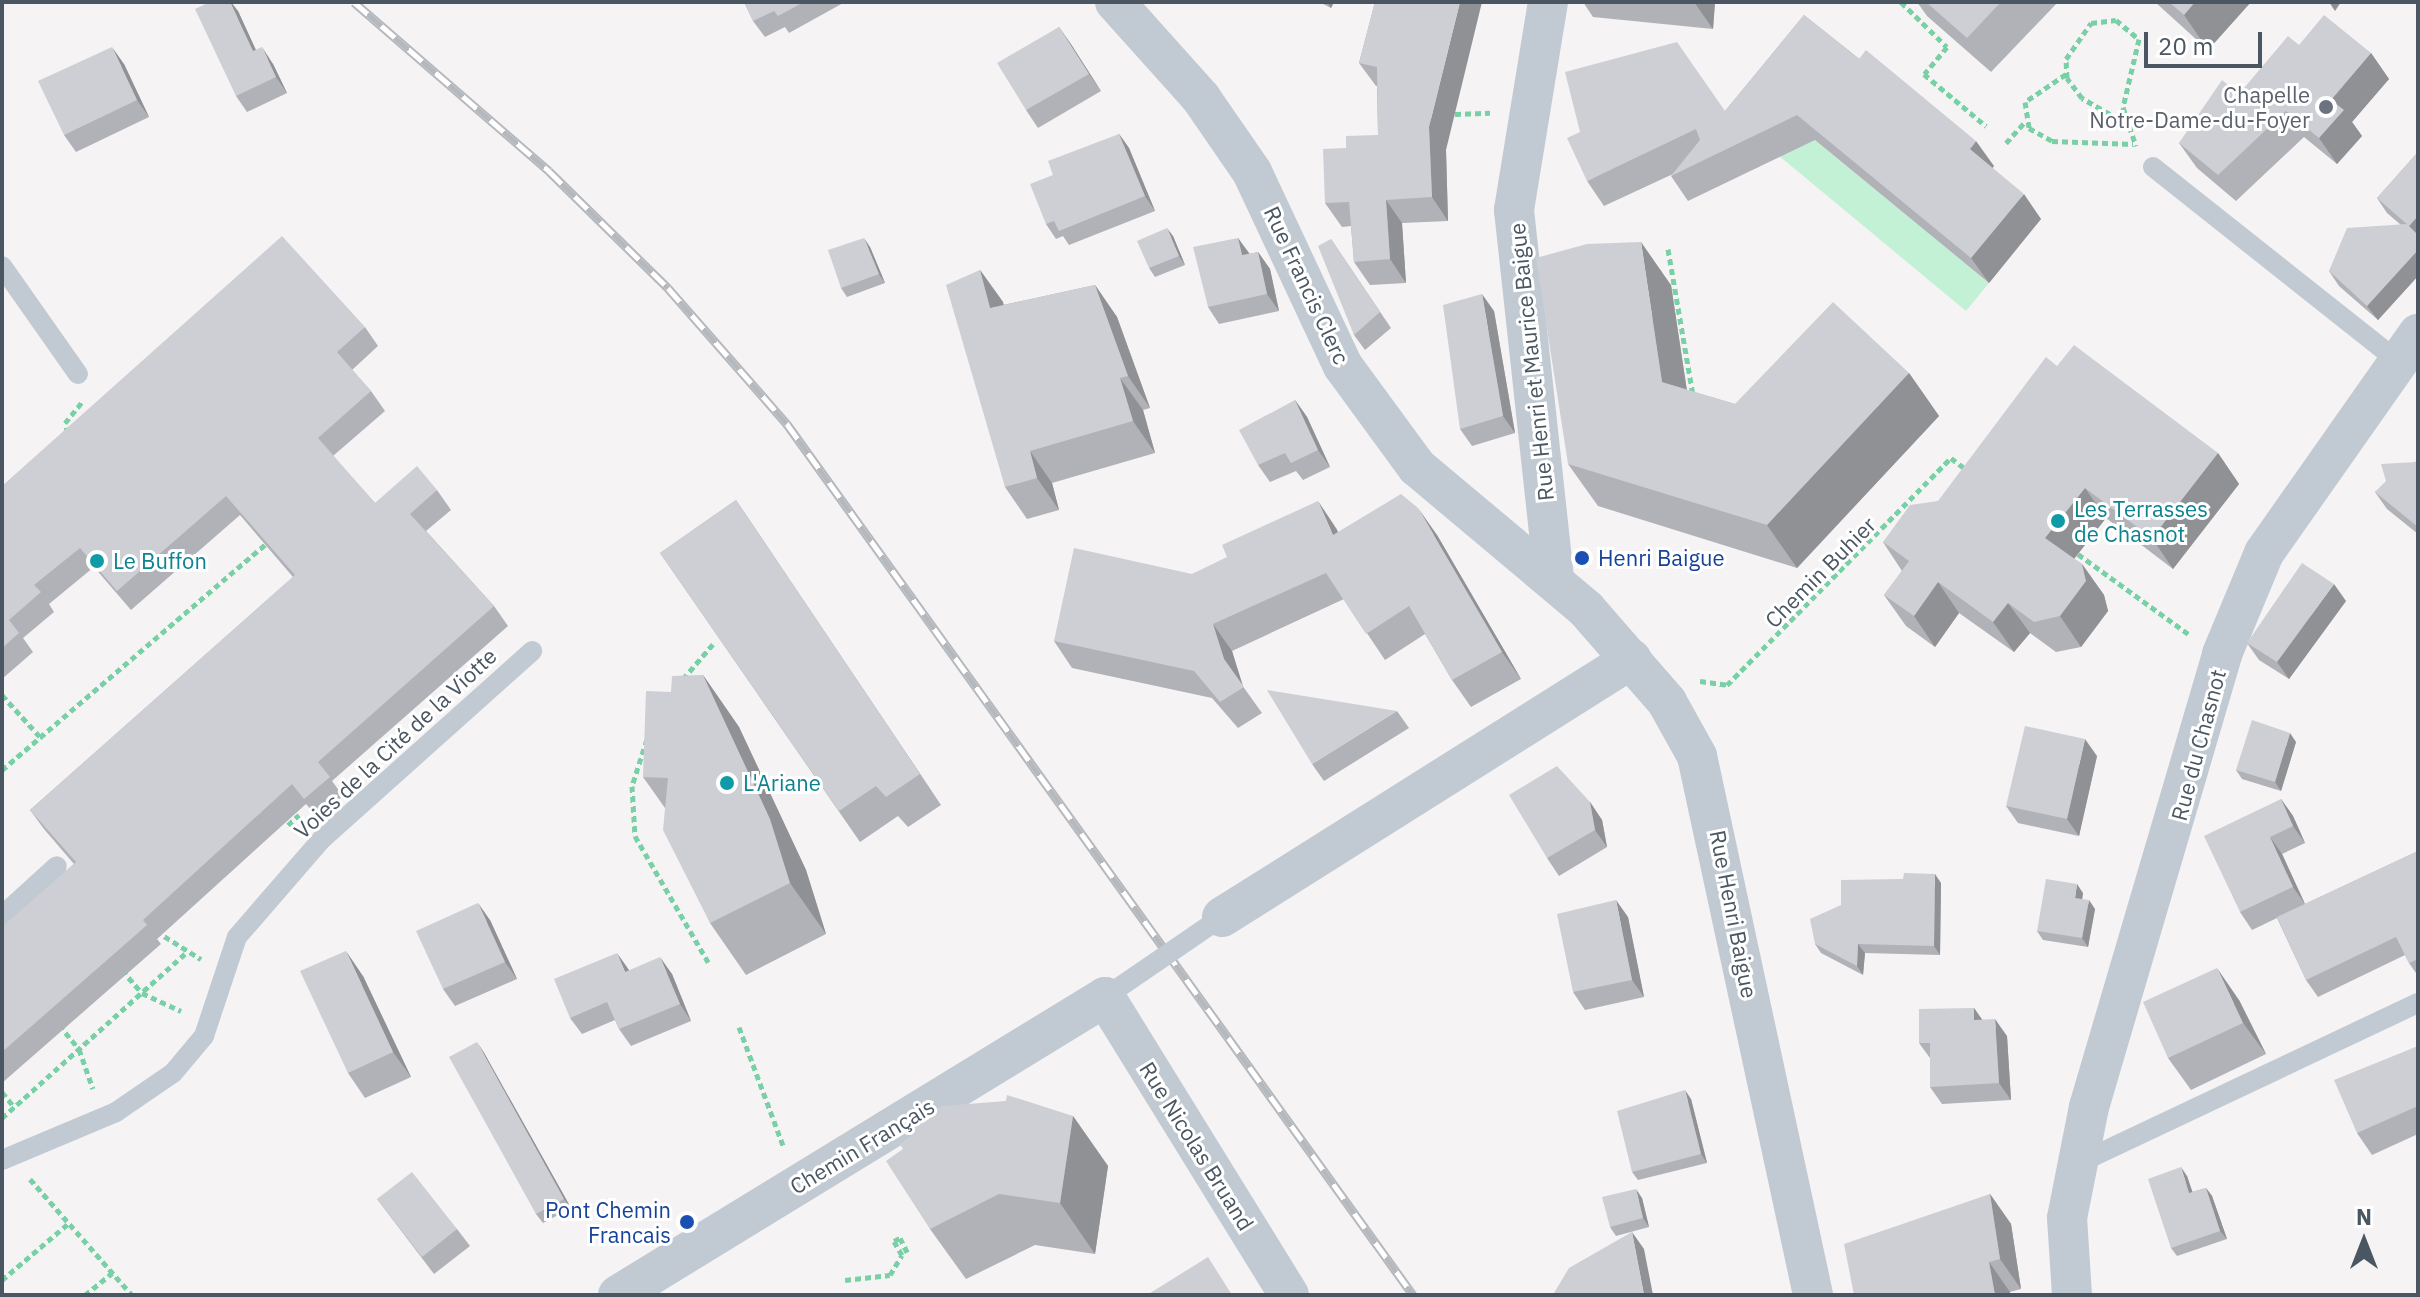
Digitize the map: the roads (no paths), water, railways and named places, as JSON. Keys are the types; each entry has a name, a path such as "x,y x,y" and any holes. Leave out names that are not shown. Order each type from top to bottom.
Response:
{"street":[{"name":"Rue Francis Clerc","path":"1115,2 1201,98 1252,172 1343,366 1417,467 1554,581"},
{"name":"Rue Henri et Maurice Baigue","path":"1548,2 1514,210 1554,581"},
{"name":"Rue du Chasnot","path":"2072,1295 2067,1218 2075,1165 2222,654 2264,553 2408,348"},
{"name":"Rue Henri Baigue","path":"1554,581 1631,659 1697,756 1813,1295"},
{"path":"1222,917 1631,659"},
{"name":"Chemin Français","path":"618,1295 1105,997"},
{"name":"Rue Nicolas Bruand","path":"1105,997 1289,1295"}],"lane":[{"name":"Rue du Chasnot","path":"2148,162 2408,348"},
{"path":"2,266 77,383"},
{"name":"Voies de la Cité de la Viotte","path":"5,1157 103,1116 173,1073 208,1023 225,965 237,937 322,839 532,651"},
{"path":"2,916 57,866"},
{"path":"1105,997 1222,917"},
{"path":"2075,1165 2418,1003"}],"railway":[{"path":"354,2 549,171 668,288 787,424 1413,1295"}],"place":[{"name":"Chapelle Notre-Dame-du-Foyer","path":"2326,107"},
{"name":"Les Terrasses de Chasnot","path":"2058,521"},
{"name":"Henri Baigue","path":"1582,558"},
{"name":"Le Buffon","path":"97,561"},
{"name":"L'Ariane","path":"727,783"},
{"name":"Pont Chemin Francais","path":"687,1222"}]}
